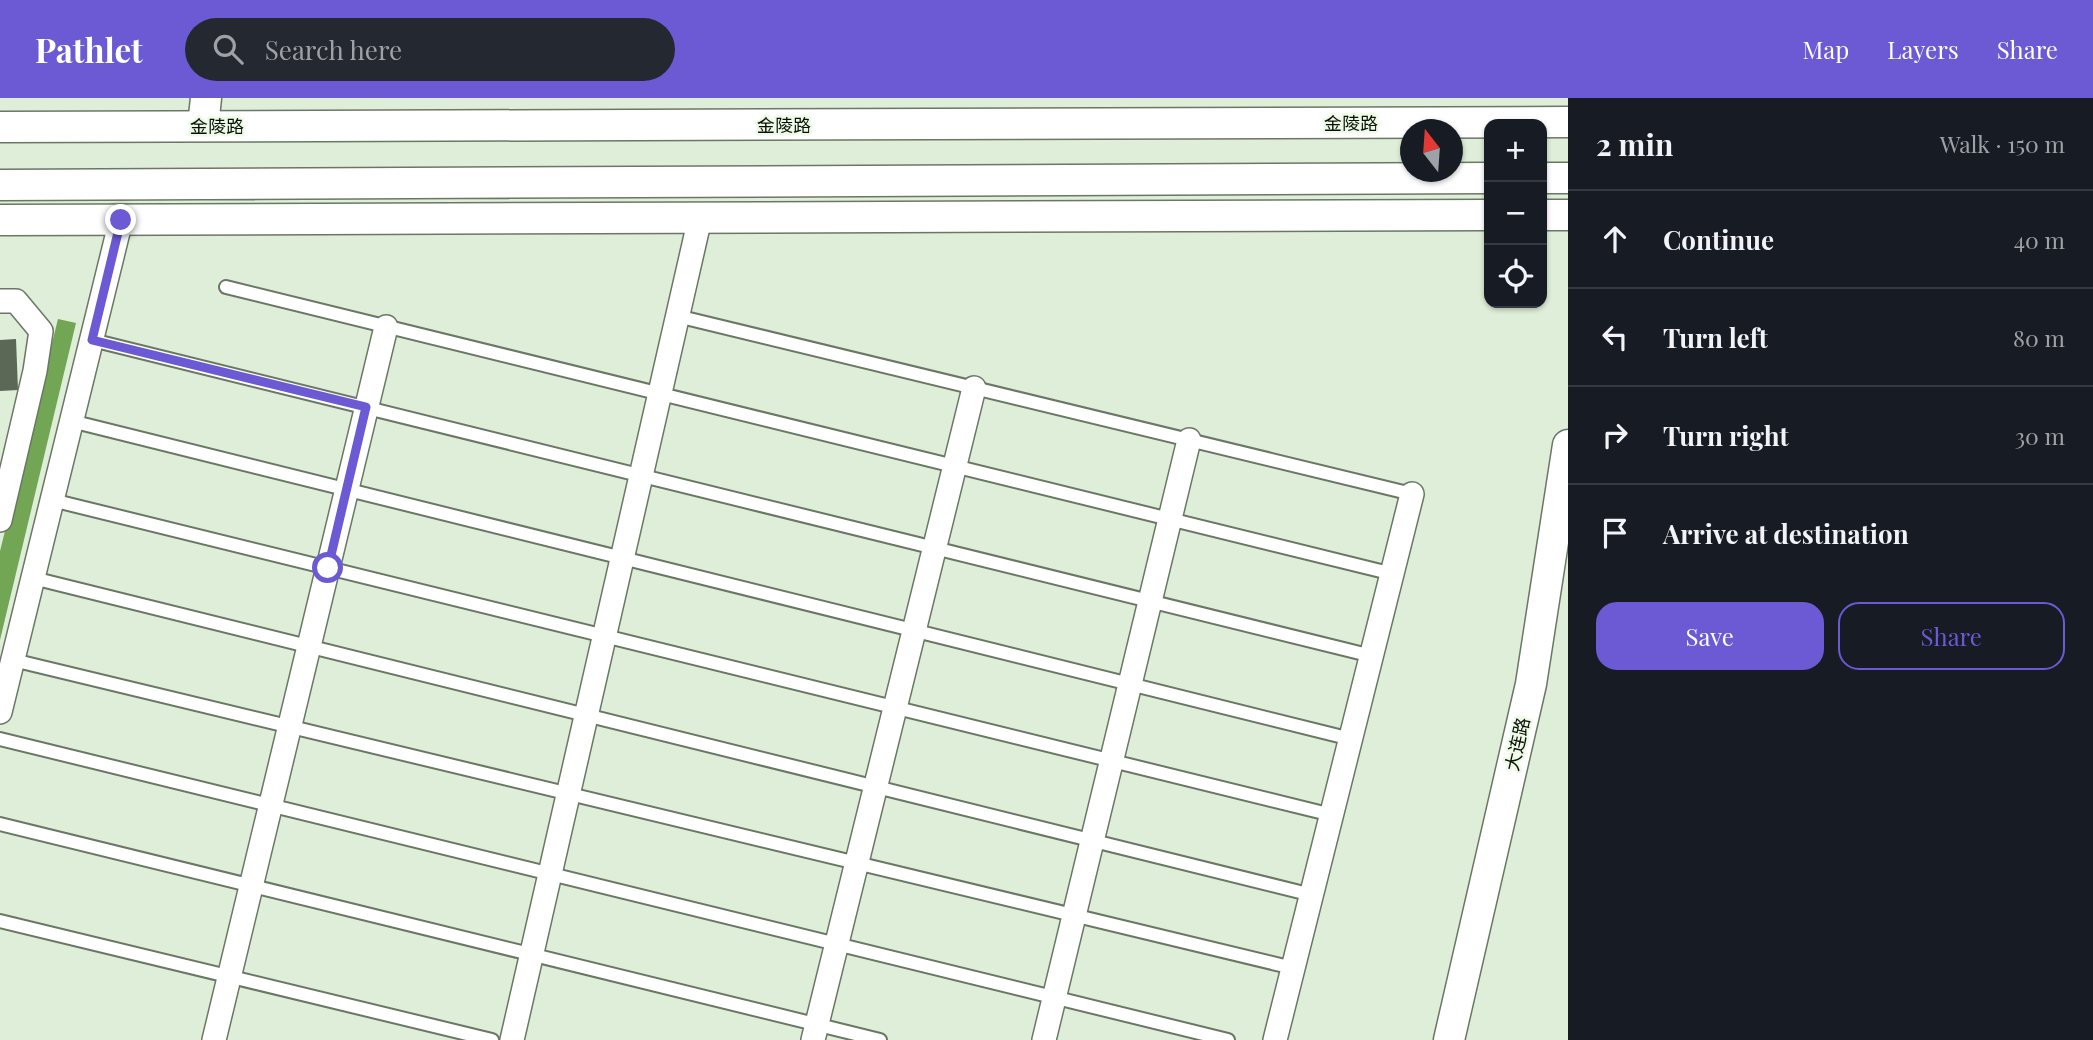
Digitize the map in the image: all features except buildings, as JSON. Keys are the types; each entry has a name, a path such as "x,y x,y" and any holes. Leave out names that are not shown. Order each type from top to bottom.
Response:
{"street":[{"name":"金陵路","path":"0,127 204,112 1568,122"},
{"path":"0,185 1484,178"},
{"path":"1547,178 1568,178"},
{"path":"0,220 1484,215"},
{"path":"1547,215 1568,215"},
{"path":"512,1040 700,218"},
{"path":"0,712 121,220"},
{"path":"0,301 16,301 41,331 35,371 4,490 0,520"},
{"path":"214,1040 386,327"},
{"path":"815,1032 974,388"},
{"path":"1044,1040 1189,440"},
{"name":"大连路","path":"1450,1040 1531,684 1568,445"},
{"path":"1275,1040 1412,494"}],"lane":[{"path":"226,287 1392,574"},
{"path":"677,316 1412,494"},
{"path":"92,340 1372,656"},
{"path":"71,421 1351,739"},
{"path":"52,500 1332,815"},
{"path":"33,578 1312,895"},
{"path":"13,660 1293,968"},
{"path":"0,739 1228,1040"},
{"path":"0,824 531,954 815,1032 880,1040"},
{"path":"0,921 492,1040"}],"shaded area":[{"path":"58,319 76,323 0,640 0,551"}],"route":[{"path":"121,220 92,340 366,407 328,568"}]}
